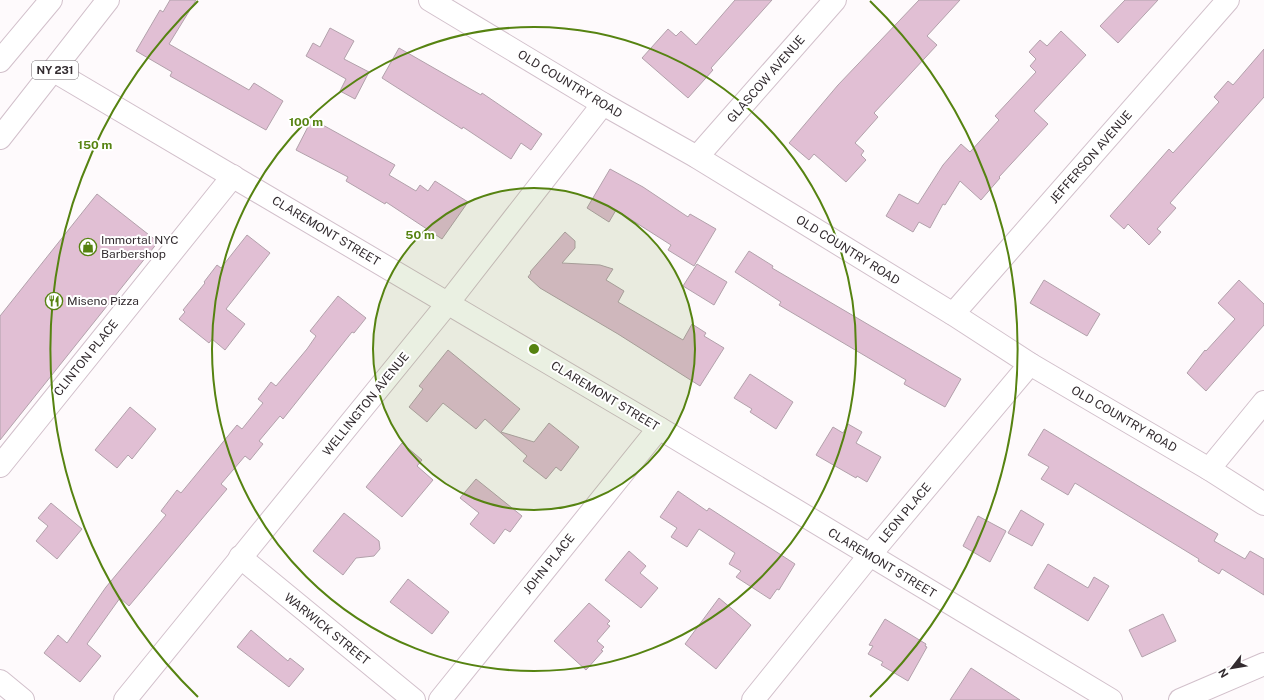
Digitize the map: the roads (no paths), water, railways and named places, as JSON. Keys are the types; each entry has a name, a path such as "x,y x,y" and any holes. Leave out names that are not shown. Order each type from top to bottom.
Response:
{"street":[{"path":"0,61 51,0"},
{"name":"NY 231","path":"0,138 54,71 108,0"},
{"name":"GLASCOW AVENUE","path":"697,157 835,0"},
{"name":"JEFFERSON AVENUE","path":"953,314 1228,0"},
{"name":"OLD COUNTRY ROAD","path":"435,1 603,104 697,157 953,314 1030,364 1209,469 1264,504"},
{"name":"CLAREMONT STREET","path":"54,71 659,428 869,556 1111,700"},
{"name":"WELLINGTON AVENUE","path":"125,700 448,303 603,104"},
{"name":"CLINTON PLACE","path":"0,466 233,176"},
{"name":"LEON PLACE","path":"753,700 869,556 1030,364"},
{"path":"1209,469 1264,402"},
{"name":"JOHN PLACE","path":"440,700 659,428"},
{"name":"WARWICK STREET","path":"240,557 414,700"},
{"path":"1180,700 1264,664"},
{"path":"0,681 23,700"}],"place":[{"name":"Immortal NYC Barbershop","path":"88,247"},
{"name":"Miseno Pizza","path":"54,301"}]}
